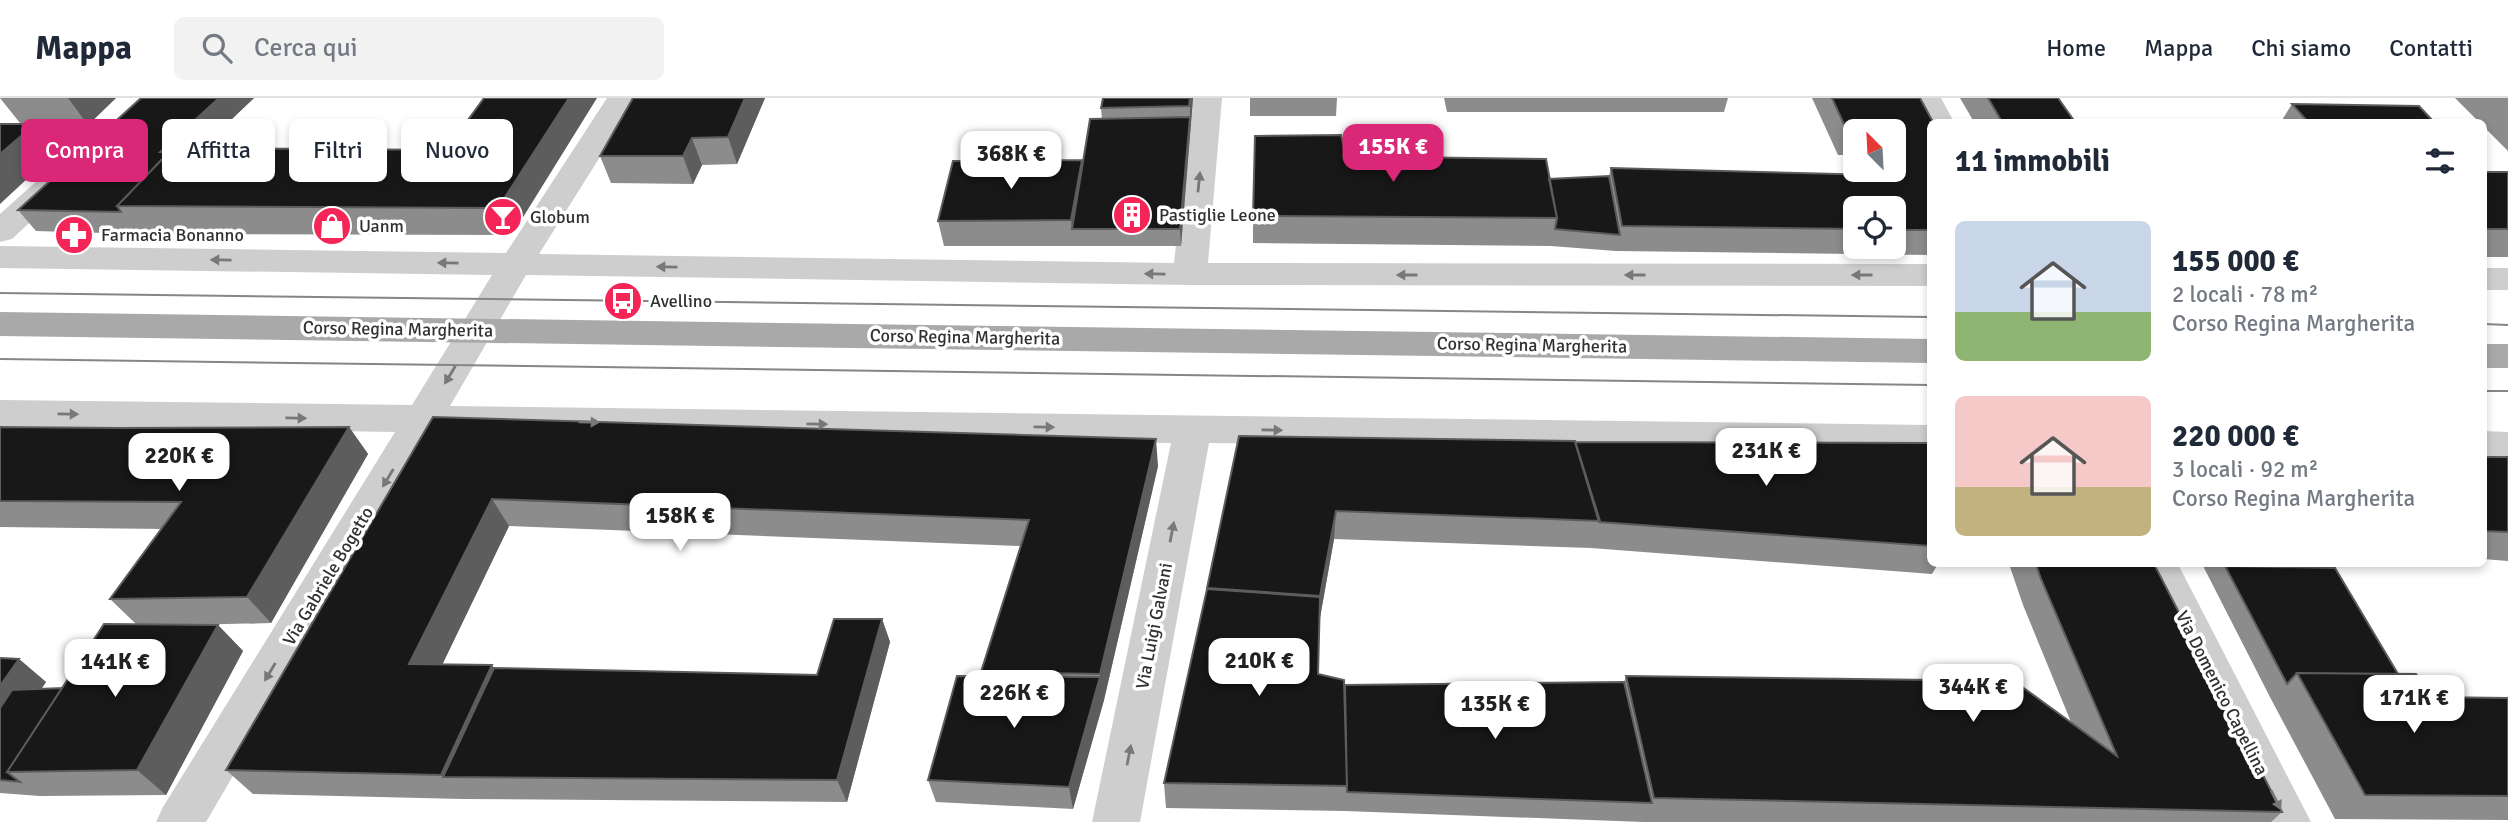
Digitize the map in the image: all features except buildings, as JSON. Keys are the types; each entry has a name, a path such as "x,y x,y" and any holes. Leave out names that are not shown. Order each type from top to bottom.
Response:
{"main road":[{"name":"Corso Regina Margherita","path":"0,324 1927,351"},
{"path":"2487,356 2508,356"}],"street":[{"name":"Via Gabriele Bogetto","path":"180,822 516,264 622,98"},
{"path":"1190,274 1208,98"},
{"path":"1926,98 1937,119"},
{"path":"0,232 54,182"},
{"path":"0,257 1190,274 1927,275"},
{"path":"2487,279 2508,279"},
{"path":"0,413 1927,439"},
{"name":"Via Luigi Galvani","path":"1116,822 1193,429"},
{"path":"2487,446 2508,446"},
{"name":"Via Domenico Capellina","path":"2160,567 2287,822"}],"tram line":[{"path":"0,293 1927,317"},
{"path":"2487,324 2508,325"},
{"path":"0,359 1927,385"},
{"path":"2487,391 2508,391"}],"place":[{"name":"Pastiglie Leone","path":"1132,215"},
{"name":"Globum","path":"503,217"},
{"name":"Uanm","path":"332,226"},
{"name":"Farmacia Bonanno","path":"74,235"},
{"name":"Avellino","path":"623,301"}]}
